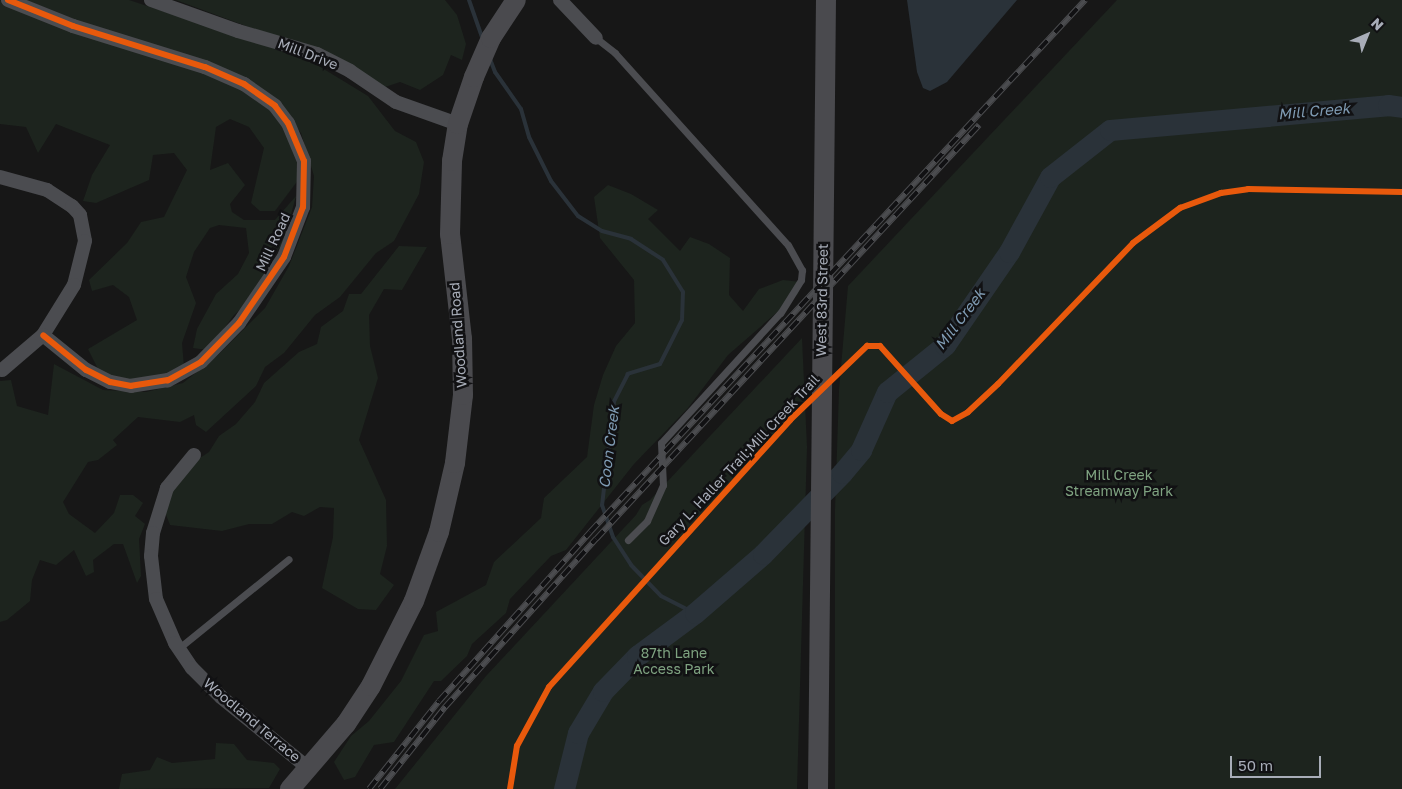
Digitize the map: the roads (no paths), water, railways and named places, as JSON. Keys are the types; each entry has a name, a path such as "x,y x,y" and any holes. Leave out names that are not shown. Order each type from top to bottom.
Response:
{"main road":[{"name":"West 83rd Street","path":"818,789 818,581 826,0"},
{"name":"Woodland Road","path":"290,789 354,712 393,645 428,566 448,497 458,446 463,380 449,204 458,124 467,95 484,54 511,7"}],"street":[{"name":"Mill Road","path":"8,0 73,26 206,67 244,84 275,106 288,123 304,161 306,183 303,207 284,257 240,323 213,351 190,369 148,385 110,382 86,370 43,335"},
{"name":"Mill Drive","path":"151,0 238,31 316,54 350,70 396,102 458,124"},
{"path":"560,0 596,38"},
{"path":"0,176 47,190 72,206 85,229 78,274 43,335 2,370"},
{"name":"Woodland Terrace","path":"194,455 167,488 152,533 150,556 156,600 178,648 192,668 221,697 308,768"}],"lane":[{"path":"596,38 615,53 788,245 802,270 801,280 780,313 661,443 659,451 663,467 660,492 647,521 628,540"},
{"path":"178,648 288,559"}],"waterway":[{"name":"Coon Creek","path":"469,0 483,40"},
{"name":"Coon Creek","path":"490,59 495,72 521,109 529,137 551,181 578,216 602,231 631,239 663,260 683,292 682,320 660,364 628,374 614,402 602,505 613,537 631,565 661,596 695,613"},
{"name":"Mill Creek","path":"564,789 578,733 603,691 637,656 695,613 763,554 842,473 861,450 887,392 945,345 1009,252 1050,177 1110,130 1388,105 1402,107"}],"railway":[{"path":"369,789 439,701 590,532 1085,0"},
{"path":"380,789 445,707 596,539 979,125"}],"park label":[{"name":"Mill Creek Streamway Park","path":"1119,484"},
{"name":"87th Lane Access Park","path":"674,662"}]}
